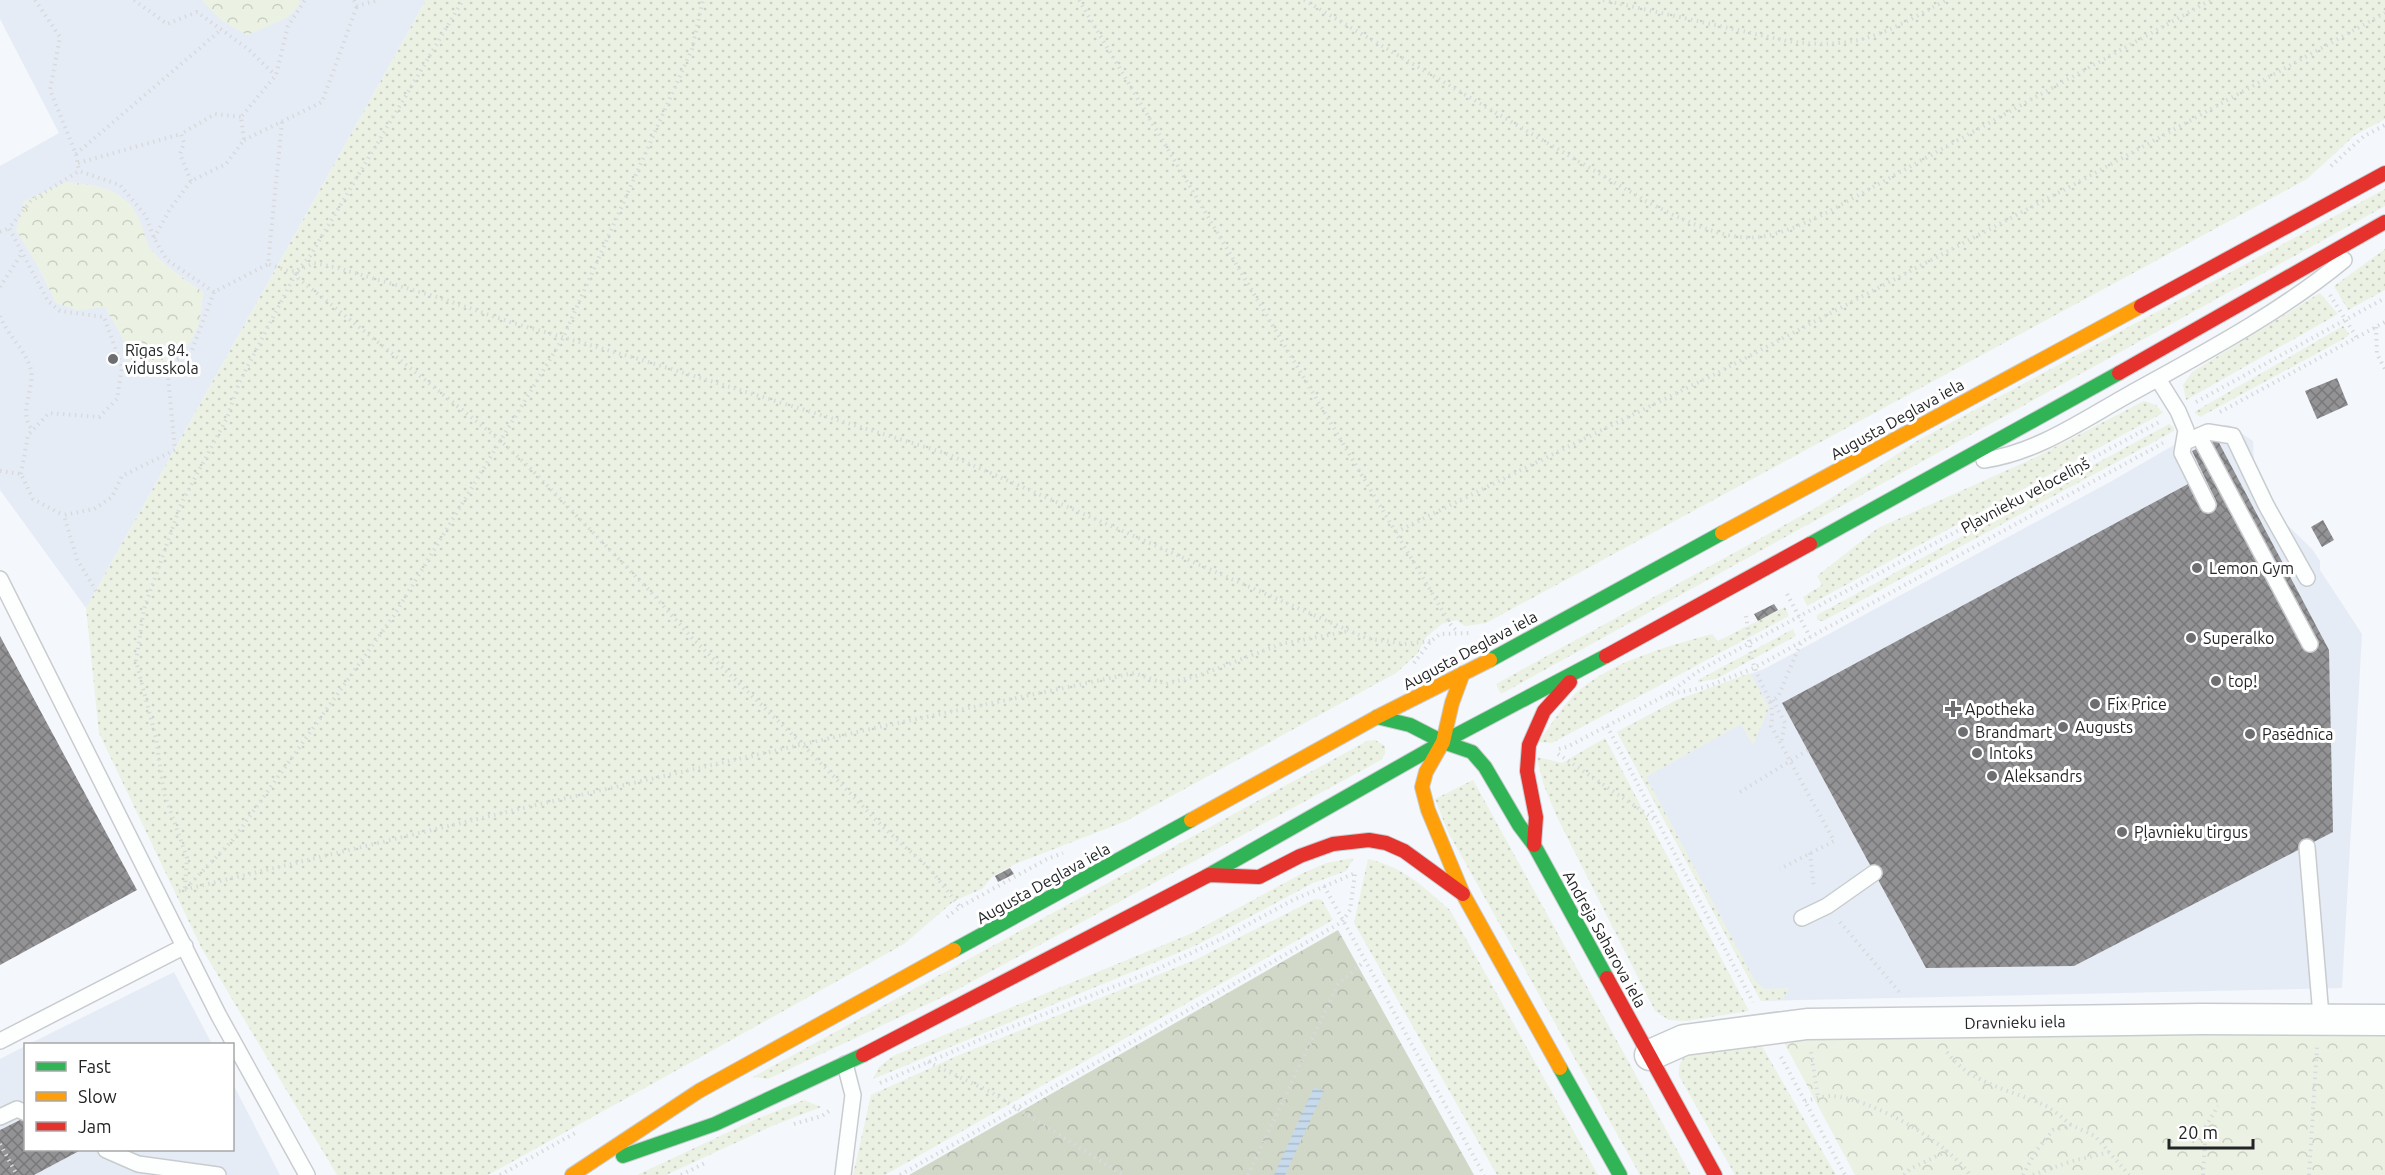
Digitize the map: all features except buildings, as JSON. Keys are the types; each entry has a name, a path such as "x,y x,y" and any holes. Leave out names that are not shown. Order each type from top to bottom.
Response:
{"main road":[{"name":"Augusta Deglava iela","path":"576,1173 699,1091 1377,717 1463,673 2385,173"},
{"name":"Augusta Deglava iela","path":"576,1173 715,1124 845,1064 1209,875 1443,742 1960,463 2385,222"},
{"path":"1534,845 1535,810 1527,771 1527,747 1533,730 1555,696 1592,663"},
{"path":"1463,673 1452,703 1443,742 1426,772 1422,787 1428,810 1463,894 1620,1175"},
{"name":"Andreja Saharova iela","path":"1377,717 1410,725 1443,742 1472,752 1485,767 1519,825 1534,845 1715,1175"},
{"path":"1209,875 1259,877 1300,856 1334,844 1369,840 1386,843 1404,851 1463,894"}],"street":[{"name":"Dravnieku iela","path":"1650,1055 1684,1040 1807,1024 2319,1018 2385,1020"}],"lane":[{"path":"1960,463 2008,457 2064,431 2158,378 2320,280 2385,227"},
{"path":"2158,378 2310,644"},
{"path":"2190,436 2208,432 2233,435 2266,505 2307,578"},
{"path":"2190,436 2182,453 2208,505"},
{"path":"0,579 234,1043"},
{"path":"2307,847 2320,1004 2319,1018"},
{"path":"1802,918 1827,906 1874,873"},
{"path":"0,1041 185,946"},
{"path":"234,1043 307,1175"},
{"path":"843,1175 853,1095 845,1064"},
{"path":"0,1117 16,1108 24,1112"},
{"path":"110,1151 138,1164 218,1175"}],"path":[{"path":"35,0 60,37 50,90 76,154 80,171"},
{"path":"134,0 166,24 197,12 248,49 276,75"},
{"path":"244,140 241,117 276,75 288,26 305,0"},
{"path":"154,238 170,209 190,181 226,164 244,140 322,102 357,6 354,0"},
{"path":"357,6 378,0"},
{"path":"185,888 187,858 164,794 156,738 136,662 144,609 181,504 227,418 239,383 297,272 310,256 463,0"},
{"path":"185,888 232,841 395,614 563,338 692,49 704,0"},
{"path":"1079,0 1451,625 1461,638"},
{"path":"1304,0 1646,201 1684,221 1743,237 1759,237 1802,224 1828,212 2211,0"},
{"path":"1602,0 1814,44 1838,44 1867,39 1898,27 1946,0"},
{"path":"1396,532 1717,373 2075,184 2385,13"},
{"path":"76,154 222,29"},
{"path":"78,163 182,134 216,114 241,117"},
{"path":"268,264 282,122"},
{"path":"182,134 184,143 180,154 190,181"},
{"path":"80,171 120,185 146,216 154,238 167,260 214,292"},
{"path":"0,232 9,228 31,201 80,171"},
{"path":"9,228 48,301 60,311 104,317 122,367 117,399 99,417 49,413 28,435 21,474 33,499 64,515 94,509 112,497 122,476 175,450 167,366"},
{"path":"0,286 22,254"},
{"path":"122,367 167,366 192,350 214,292 268,264 297,272 314,263 338,268 945,453 1366,638 1404,644 1431,640"},
{"path":"297,272 298,278 501,441 530,468 693,639 802,744 883,827 930,869 960,907"},
{"path":"2320,280 2357,338"},
{"name":"Pļavnieku veloceliņš","path":"1666,695 1700,670 2385,298"},
{"path":"0,316 31,370 27,419 28,425 33,430"},
{"path":"1657,820 1553,751 1567,747 1666,695 1706,687 1754,668 1802,640 2190,436 2385,322"},
{"path":"2376,327 2377,354 2385,369"},
{"path":"0,471 21,474"},
{"path":"64,515 76,560 96,591"},
{"path":"1787,594 1810,637"},
{"path":"1746,616 1754,668 1766,689 1774,712 1771,726 1834,841 1780,869"},
{"path":"162,899 185,888 802,744 1134,673 1166,684 1200,675 1281,644 1350,631"},
{"path":"1771,701 1778,697 1802,640"},
{"path":"1771,701 1785,723 1781,744"},
{"path":"1607,726 1845,1175"},
{"path":"1740,792 1808,750"},
{"path":"1810,853 1814,893 1904,998"},
{"path":"900,1175 1342,922 1350,910 1355,874"},
{"path":"792,1124 822,1116 853,1095 928,1062 1151,972 1324,886 1364,962 1484,1175"},
{"path":"1248,1175 1338,984 1364,962"},
{"path":"2309,1175 2319,1018"},
{"path":"1936,1023 1941,1043 1954,1062 1978,1079 2047,1107 2071,1125 2095,1136 2129,1175"},
{"path":"1807,1024 1818,1098"},
{"path":"928,1062 991,1092 1123,1175"},
{"path":"1805,1101 1832,1096 1891,1115 1948,1151 1970,1175"},
{"path":"2203,1175 2206,1126 2218,1106"},
{"path":"2023,1175 2036,1151 2053,1130 2071,1125"},
{"path":"0,1144 16,1175"},
{"path":"1904,1175 1910,1169 1948,1151"},
{"path":"2033,1175 2069,1162 2110,1152"},
{"path":"681,1175 711,1160"}],"shaded area":[{"name":"Rīgas 84. vidusskola","path":"0,0 426,0 86,608 0,490 0,166 59,133 0,19"},
{"name":"Augusts","path":"2229,425 2253,441 2254,466 2278,516 2312,549 2320,561 2320,570 2362,634 2342,988 1761,1001 1617,732 1677,700 1764,669 2110,482 2207,426"},
{"path":"174,972 211,1043 31,1043"},
{"path":"24,1047 24,1151 234,1151 234,1086 280,1175 0,1175 0,1059"}],"green space":[{"path":"202,0 299,0 300,4 288,17 247,35 221,20"},
{"path":"426,0 2385,0 2385,119 2355,135 2307,179 1486,623 1465,626 1456,620 1442,624 1426,637 1418,653 1396,673 1126,821 1013,865 992,877 982,889 954,901 904,944 488,1175 337,1175 201,947 99,733 86,608"},
{"path":"66,182 110,190 127,201 140,221 152,251 170,268 203,292 196,331 186,348 178,354 161,361 131,362 122,337 105,307 77,310 56,303 16,230 24,201"},
{"path":"2385,189 2385,206 1501,694 1496,684 1819,506 1917,441"},
{"path":"2385,249 2385,290 2348,310 2334,286"},
{"path":"2320,293 2338,314 2186,400 2183,385 2192,372"},
{"path":"2343,326 2349,334 2347,337 2200,417 2194,412"},
{"path":"2144,401 2156,405 2163,413 1807,606 1803,597 1822,585 1817,576 1878,528 2030,460"},
{"path":"2169,424 2174,427 2174,431 1823,621 1817,620 1817,615"},
{"path":"1785,607 1789,616 1552,743 1538,742 1574,695 1604,673 1658,650 1712,634 1718,641"},
{"path":"1793,629 1796,636 1716,679 1698,682 1698,680"},
{"path":"1750,673 1769,708 1753,745 1741,724 1646,777 1755,981 1765,989 1789,988 1783,999 1761,1001 1617,732 1677,700"},
{"path":"1605,738 1749,1011 1686,1021 1669,1020 1655,1011 1557,817 1543,783 1537,757 1562,763"},
{"path":"1375,740 1385,746 1385,754 1381,760 949,994 768,1079 753,1077 1367,741"},
{"path":"1473,780 1691,1175 1640,1175 1448,832 1435,799"},
{"path":"1354,858 1346,871 1313,883 1197,945 873,1079 879,1067 893,1056 1190,934 1301,874 1326,863"},
{"path":"1368,859 1403,872 1450,910 1598,1175 1497,1175 1354,923"},
{"path":"1315,899 1322,900 1333,920 885,1175 853,1175 871,1095 959,1055 1195,960"},
{"path":"1338,930 1474,1175 909,1175"},
{"path":"2385,1030 2385,1175 1855,1175 1780,1035 2192,1034"},
{"path":"1759,1041 1836,1175 1735,1175 1679,1076 1679,1066 1684,1058 1698,1051"},
{"path":"804,1100 821,1107 772,1126 666,1175 637,1175 754,1120"}],"water":[{"path":"1314,1087 1324,1091 1285,1175 1274,1175"}],"traffic: fast":[{"path":"1810,544 2119,373"},
{"path":"1490,660 1722,533"},
{"path":"1207,876 1443,742 1606,656"},
{"path":"1377,717 1410,725 1443,742 1472,752 1485,767 1519,825 1534,845 1607,978"},
{"path":"954,950 1191,820"},
{"path":"623,1156 715,1124 863,1055"},
{"path":"1560,1068 1620,1175"}],"traffic: slow":[{"path":"1722,533 2141,306"},
{"path":"1191,820 1377,717 1490,660"},
{"path":"1463,673 1452,703 1443,742 1426,772 1422,787 1428,810 1463,894 1560,1068"},
{"path":"572,1175 699,1091 954,950"}],"traffic: jam":[{"path":"2141,306 2385,173"},
{"path":"2119,373 2385,222"},
{"path":"1606,656 1810,544"},
{"path":"1534,845 1536,817 1527,771 1529,745 1544,711 1570,682"},
{"path":"1209,875 1259,877 1300,856 1333,844 1369,840 1386,843 1404,851 1463,894"},
{"path":"863,1055 1207,876"},
{"path":"1607,978 1715,1175"}],"place":[{"name":"Rīgas 84. vidusskola","path":"113,359"},
{"name":"Lemon Gym","path":"2197,568"},
{"name":"Superalko","path":"2191,638"},
{"name":"top!","path":"2216,681"},
{"name":"Fix Price","path":"2095,704"},
{"name":"Apotheka","path":"1953,709"},
{"name":"Augusts","path":"2063,727"},
{"name":"Brandmart","path":"1963,732"},
{"name":"Pasēdnīca","path":"2250,734"},
{"name":"Intoks","path":"1977,753"},
{"name":"Aleksandrs","path":"1992,776"},
{"name":"Pļavnieku tirgus","path":"2122,832"}]}
